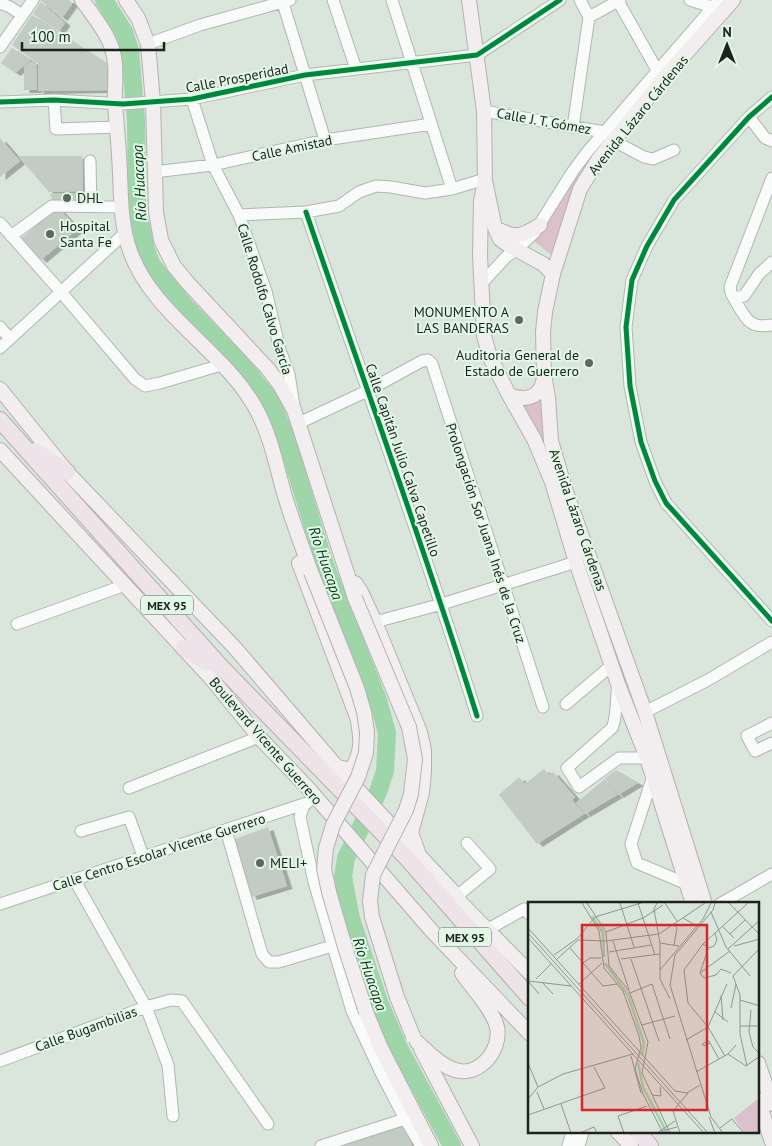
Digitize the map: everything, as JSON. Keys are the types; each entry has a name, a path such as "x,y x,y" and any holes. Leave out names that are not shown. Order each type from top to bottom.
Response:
{"highway":[{"name":"Boulevard Vicente Guerrero","path":"0,420 221,667 309,759 332,788"},
{"name":"Boulevard Vicente Guerrero","path":"0,432 206,662 332,788 410,857 481,932 528,995"},
{"path":"18,440 67,472"},
{"path":"184,648 206,662"},
{"name":"Boulevard Vicente Guerrero","path":"410,857 528,1007"},
{"path":"459,900 481,932"},
{"path":"640,1134 650,1146"},
{"path":"650,1134 660,1146"}],"main road":[{"path":"82,0 110,41 115,58 119,103 118,127 122,207 125,233 130,251 146,282 157,297 241,387 255,406 264,424 310,572 357,688 366,725 366,753 358,777 333,826 326,848 324,869 345,947 366,1012 409,1115 424,1145"},
{"path":"126,0 138,18 148,44 157,227 167,254 174,266 268,369 280,385 296,416 355,598 403,711 413,744 415,759 411,794 406,810 374,875 370,901 372,917 397,997 415,1039 472,1146"},
{"path":"469,0 484,111 485,180 495,228 500,239 543,264 554,274"},
{"name":"Avenida Lázaro Cárdenas","path":"704,902 644,712 566,492 551,441 544,374 544,325 554,274 580,189 598,160 609,136 664,79 733,0"},
{"name":"Avenida Lázaro Cárdenas","path":"485,180 481,201 480,255 484,336 490,357 508,395 534,439 552,482 576,562 618,684 647,758 692,902"},
{"path":"495,228 507,235 517,236 526,234 540,225"},
{"path":"508,395 517,398 534,395 543,386 544,374"},
{"name":"Boulevard Vicente Guerrero","path":"0,389 67,472 235,648 332,788 392,886 430,930 528,1032"},
{"name":"Boulevard Vicente Guerrero","path":"0,450 184,648 259,737 332,788 459,900"},
{"path":"287,502 289,535 357,717 360,730 360,748 357,762 352,768 346,769 332,788"},
{"path":"348,574 361,592 411,707 424,750 422,793 411,833 410,857"},
{"path":"415,1039 440,1062 450,1069 458,1071 469,1070 488,1060 496,1049 498,1037 496,1025 490,1012 430,930"},
{"name":"Boulevard Vicente Guerrero","path":"481,932 528,971"},
{"path":"760,1069 772,1104"},
{"path":"760,1106 772,1142"},
{"path":"620,1134 631,1146"}],"street":[{"path":"0,48 33,0"},
{"path":"334,0 356,69"},
{"path":"392,0 410,62 452,189"},
{"path":"477,55 560,0"},
{"path":"573,127 589,17 580,0"},
{"path":"589,17 619,0 657,70"},
{"path":"690,0 715,4"},
{"path":"148,44 200,25 285,1 305,76 325,140"},
{"path":"0,3 22,15"},
{"name":"Avenida Lázaro Cárdenas","path":"482,283 540,225 573,171 609,136 657,70 715,4"},
{"name":"Calle Prosperidad","path":"0,102 54,100 151,103 192,99 305,76 477,55"},
{"path":"772,97 749,117 674,200 647,246 632,280 626,327 630,386 641,442 658,488 666,503 772,621"},
{"name":"Calle Rodolfo Calvo García","path":"192,99 213,165 239,214 266,291 280,350 289,374 296,416"},
{"path":"54,100 56,129 118,127"},
{"name":"Calle J. T. Gómez","path":"484,111 573,127 609,136 644,157 653,159 674,150"},
{"path":"749,117 765,138 772,141"},
{"name":"Calle Amistad","path":"154,172 213,165 325,140 431,124"},
{"path":"90,161 91,206"},
{"path":"772,178 730,288 730,294 748,322 758,327 772,325"},
{"path":"239,214 306,212 339,206 359,192 376,186 425,192 452,189 485,180"},
{"path":"11,236 52,206 122,207"},
{"name":"Calle Capitán Julio Calva Capetillo","path":"306,212 442,604 477,716"},
{"path":"0,223 135,379 145,386 221,365"},
{"path":"0,348 125,233"},
{"path":"734,298 744,296 759,274 772,262"},
{"path":"0,327 10,339"},
{"name":"Prolongación Sor Juana Inés de la Cruz","path":"367,391 422,361 428,360 432,364 543,706"},
{"path":"296,416 367,391"},
{"path":"374,622 442,604 576,562"},
{"path":"17,624 125,584"},
{"path":"644,712 708,680 772,642"},
{"path":"566,704 612,665"},
{"path":"618,684 615,721 612,728 567,768 579,787 620,758 647,758"},
{"path":"772,723 746,736 754,752 772,743"},
{"path":"129,788 259,737"},
{"path":"653,776 631,844 637,863 687,884"},
{"name":"Calle Centro Escolar Vicente Guerrero","path":"0,904 304,805 332,788"},
{"path":"304,805 300,817 314,882 352,1011 382,1075 409,1115 321,1146"},
{"path":"81,831 128,817 143,856"},
{"path":"226,830 262,954 269,962 279,962 332,946"},
{"path":"459,900 490,869 467,843"},
{"path":"723,902 772,874"},
{"name":"Calle Bugambilias","path":"0,1061 146,1007 74,879"},
{"path":"481,932 524,909 528,913"},
{"path":"173,1116 168,1065 146,1007 171,1000 182,1001 268,1124"}],"shaded area":[{"path":"591,156 579,174 553,255 533,240 569,181"},
{"path":"542,394 675,824 519,402"}],"building":[{"path":"40,0 69,0 72,4 62,18"},
{"path":"41,2 65,23 59,31 33,14"},
{"path":"32,15 110,66 111,90 38,91 38,63 12,45"},
{"path":"12,48 31,60 15,73 1,63"},
{"path":"32,61 36,64 37,90 24,90 24,67"},
{"path":"0,138 20,161 0,177"},
{"path":"18,156 82,156 83,191 49,192"},
{"name":"DHL","path":"83,193 82,203 54,204 50,194"},
{"name":"Hospital Santa Fe","path":"57,207 78,229 41,260 22,238"},
{"path":"544,769 549,775 553,772 575,797 572,800 584,814 537,844 499,795 519,777 525,784"},
{"path":"616,770 638,783 618,795 605,778"},
{"path":"605,779 617,795 585,814 576,803"},
{"name":"MELI+","path":"268,827 287,886 251,897 233,840"},
{"path":"402,1121 412,1146 343,1146"}],"waterway":[{"name":"Río Huacapa","path":"104,0 124,32 130,50 136,120 137,209 146,250 152,265 165,282 185,306 241,364 271,401 285,435 325,565 378,700 387,733 385,771 378,792 346,858 343,877 351,919 379,1002 398,1046 452,1146"}],"cycle path":[{"path":"0,102 54,100 123,104 192,99 305,75 477,55 560,0"},
{"path":"772,97 749,117 674,200 647,246 632,280 626,327 630,386 641,442 655,481 666,503 772,621"},
{"path":"306,212 415,526 477,716"}],"place":[{"name":"DHL","path":"67,198"},
{"name":"Hospital Santa Fe","path":"50,234"},
{"name":"MONUMENTO A LAS BANDERAS","path":"519,320"},
{"name":"Auditoria General de Estado de Guerrero","path":"589,363"},
{"name":"MELI+","path":"260,863"}]}
